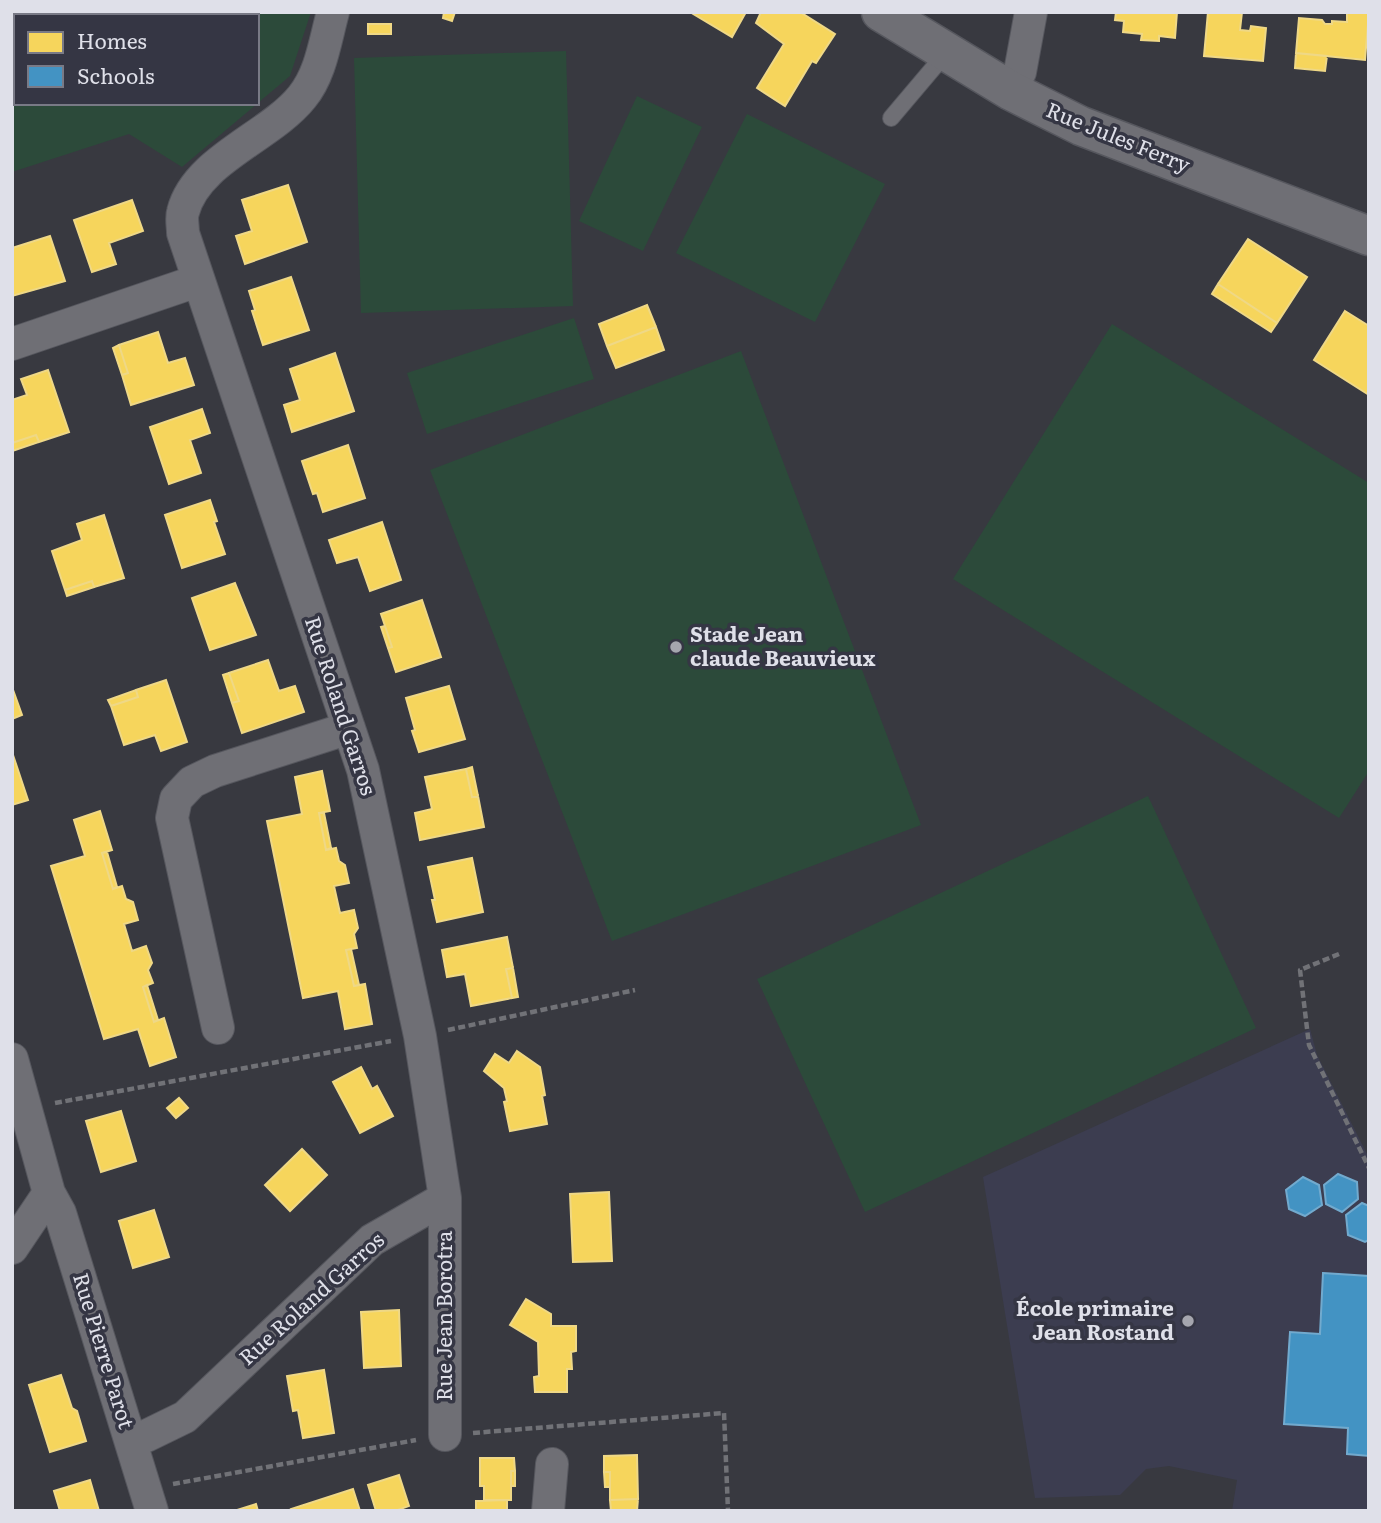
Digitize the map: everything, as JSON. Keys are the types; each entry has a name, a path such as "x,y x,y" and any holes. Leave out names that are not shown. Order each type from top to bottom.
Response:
{"main road":[{"name":"Rue Jules Ferry","path":"881,12 1011,91 1081,126 1369,236"}],"street":[{"name":"Rue Roland Garros","path":"130,1439 146,1436 185,1416 372,1240 445,1198 420,1036 363,770 183,233 182,215 188,197 203,177 300,99 315,79 333,12"},
{"path":"1011,91 1020,72 1031,12"},
{"path":"12,344 197,281"},
{"path":"218,1028 172,818 176,799 192,782 215,771 349,728"},
{"name":"Rue Pierre Parot","path":"12,1059 48,1193 60,1213 152,1511"},
{"path":"12,1248 48,1193"},
{"name":"Rue Jean Borotra","path":"444,1435 445,1198"},
{"path":"548,1511 552,1464"}],"lane":[{"path":"891,118 946,53"}],"path":[{"path":"1339,954 1300,970 1309,1045 1369,1168"},
{"path":"27,1108 420,1036 635,990"}],"shaded area":[{"name":"École primaire Jean Rostand","path":"1310,1029 1317,1055 1369,1158 1369,1511 1232,1511 1237,1480 1169,1466 1146,1469 1120,1495 1035,1498 983,1177"}],"green space":[{"path":"311,12 290,76 259,102 259,14 206,14"},
{"path":"12,27 14,105 256,105 182,167 129,134 12,172"},
{"path":"566,51 573,306 361,313 354,58"},
{"path":"637,96 702,127 643,251 579,221"},
{"path":"747,114 885,184 815,322 676,253"},
{"path":"574,318 594,379 427,434 407,373"},
{"path":"1112,324 1369,483 1369,771 1339,818 953,579"},
{"name":"Stade Jean claude Beauvieux","path":"741,351 921,825 612,941 430,470"},
{"path":"1148,796 1256,1028 865,1212 757,979"}],"building: Homes":[{"path":"444,12 455,12 452,21 443,18"},
{"path":"690,12 746,12 732,37"},
{"path":"761,12 800,12 835,34 816,63 812,61 785,106 757,88 784,44 756,23"},
{"path":"1116,12 1177,12 1175,38 1159,36 1159,41 1141,40 1142,34 1123,32 1124,21 1115,20"},
{"path":"1208,12 1242,12 1240,30 1250,31 1251,26 1266,28 1263,61 1204,56"},
{"path":"1347,12 1369,12 1365,60 1296,53 1299,18 1322,20 1325,24 1332,24 1332,21 1347,22"},
{"path":"368,24 391,24 391,34 368,34"},
{"path":"1296,53 1327,56 1325,71 1295,68"},
{"path":"288,185 307,242 245,264 236,236 252,231 242,200"},
{"path":"132,200 143,231 109,243 116,264 92,272 74,220"},
{"path":"50,236 65,281 12,296 12,248"},
{"path":"1248,239 1307,277 1277,323 1218,284"},
{"path":"291,277 309,330 263,345 252,311 255,310 249,291"},
{"path":"1218,284 1277,323 1271,332 1212,294"},
{"path":"647,305 656,327 607,346 599,324"},
{"path":"1345,311 1369,326 1369,395 1314,360"},
{"path":"656,327 664,350 616,368 607,346"},
{"path":"158,332 168,363 185,358 194,385 131,405 122,375 128,373 119,345"},
{"path":"119,345 128,373 122,375 113,348"},
{"path":"335,353 354,411 292,432 284,405 300,400 290,369"},
{"path":"48,370 69,432 39,442 36,435 12,443 12,400 27,395 21,379"},
{"path":"202,409 210,433 190,440 201,473 169,484 150,427"},
{"path":"36,435 39,442 12,451 12,443"},
{"path":"348,445 365,498 323,512 317,493 313,494 302,461"},
{"path":"210,500 225,554 182,568 165,515"},
{"path":"104,515 124,578 94,587 92,581 65,590 52,551 82,540 77,524"},
{"path":"382,522 401,580 370,591 358,557 337,563 329,540"},
{"path":"92,581 94,587 67,596 65,590"},
{"path":"235,583 256,635 210,650 192,598"},
{"path":"422,600 441,657 396,672 388,648 392,647 381,614"},
{"path":"385,626 392,647 388,648 381,627"},
{"path":"268,660 279,691 295,686 304,712 242,733 232,703 239,701 229,673"},
{"path":"229,673 239,701 232,703 223,675"},
{"path":"166,680 187,742 161,751 155,735 124,745 111,706 138,697 136,690"},
{"path":"449,686 465,739 419,752 406,698"},
{"path":"12,687 22,715 12,719"},
{"path":"136,690 138,697 111,706 108,700"},
{"path":"12,752 28,800 12,805"},
{"path":"472,767 478,796 472,797 466,769"},
{"path":"466,769 472,797 478,796 484,827 420,840 415,813 432,809 425,777"},
{"path":"322,771 330,811 319,813 326,850 336,848 339,861 345,865 349,883 334,886 340,913 354,910 358,928 354,934 357,948 346,950 354,986 365,984 372,1024 345,1029 338,991 303,998 267,821 302,814 295,777"},
{"path":"100,811 112,850 102,853 113,889 122,886 126,899 133,902 138,920 124,924 132,951 146,946 152,963 148,970 153,983 143,987 154,1022 164,1018 176,1057 150,1066 138,1029 104,1039 51,866 85,856 74,820"},
{"path":"319,813 324,813 331,848 326,850"},
{"path":"107,852 117,887 113,889 102,853"},
{"path":"472,858 483,912 437,922 428,867"},
{"path":"507,937 513,968 506,969 512,998 471,1006 465,974 447,977 442,950"},
{"path":"351,949 359,985 354,986 346,950"},
{"path":"513,968 518,997 512,998 506,969"},
{"path":"147,985 158,1020 154,1022 143,987"},
{"path":"517,1051 540,1067 547,1124 510,1131 504,1088 484,1071 495,1054 509,1063"},
{"path":"361,1067 372,1089 377,1086 393,1116 360,1133 333,1082"},
{"path":"179,1098 188,1108 176,1118 167,1108"},
{"path":"121,1111 136,1161 101,1172 86,1121"},
{"path":"302,1149 327,1175 290,1211 265,1185"},
{"path":"609,1192 612,1261 573,1262 570,1194"},
{"path":"154,1210 169,1257 133,1268 119,1221"},
{"path":"526,1299 551,1314 551,1326 576,1326 576,1351 571,1352 572,1369 567,1369 567,1392 535,1392 534,1377 539,1376 538,1342 510,1325"},
{"path":"399,1310 401,1366 364,1368 361,1312"},
{"path":"324,1370 334,1433 303,1438 298,1410 293,1411 287,1376"},
{"path":"61,1375 72,1408 77,1411 86,1441 50,1452 29,1385"},
{"path":"637,1455 638,1499 610,1500 610,1472 604,1472 604,1456"},
{"path":"480,1458 514,1458 511,1500 484,1500 484,1486 480,1486"},
{"path":"511,1471 515,1471 515,1486 511,1486"},
{"path":"604,1472 610,1472 610,1487 605,1487"},
{"path":"399,1475 409,1506 395,1511 376,1511 368,1485"},
{"path":"90,1480 99,1511 60,1511 54,1491"},
{"path":"353,1489 360,1511 291,1509"},
{"path":"638,1499 637,1511 611,1511 610,1500"},
{"path":"507,1500 507,1511 476,1511 476,1501"},
{"path":"256,1504 258,1511 234,1511"}],"building: Schools":[{"path":"1338,1174 1357,1182 1358,1199 1342,1212 1326,1204 1324,1185"},
{"path":"1303,1177 1319,1185 1322,1205 1305,1216 1289,1209 1286,1190"},
{"path":"1362,1203 1369,1206 1369,1240 1365,1242 1348,1235 1346,1215"},
{"path":"1323,1273 1369,1276 1369,1456 1347,1454 1348,1428 1284,1424 1290,1332 1320,1334"}],"place":[{"name":"Stade Jean claude Beauvieux","path":"676,647"},
{"name":"École primaire Jean Rostand","path":"1188,1321"}]}
